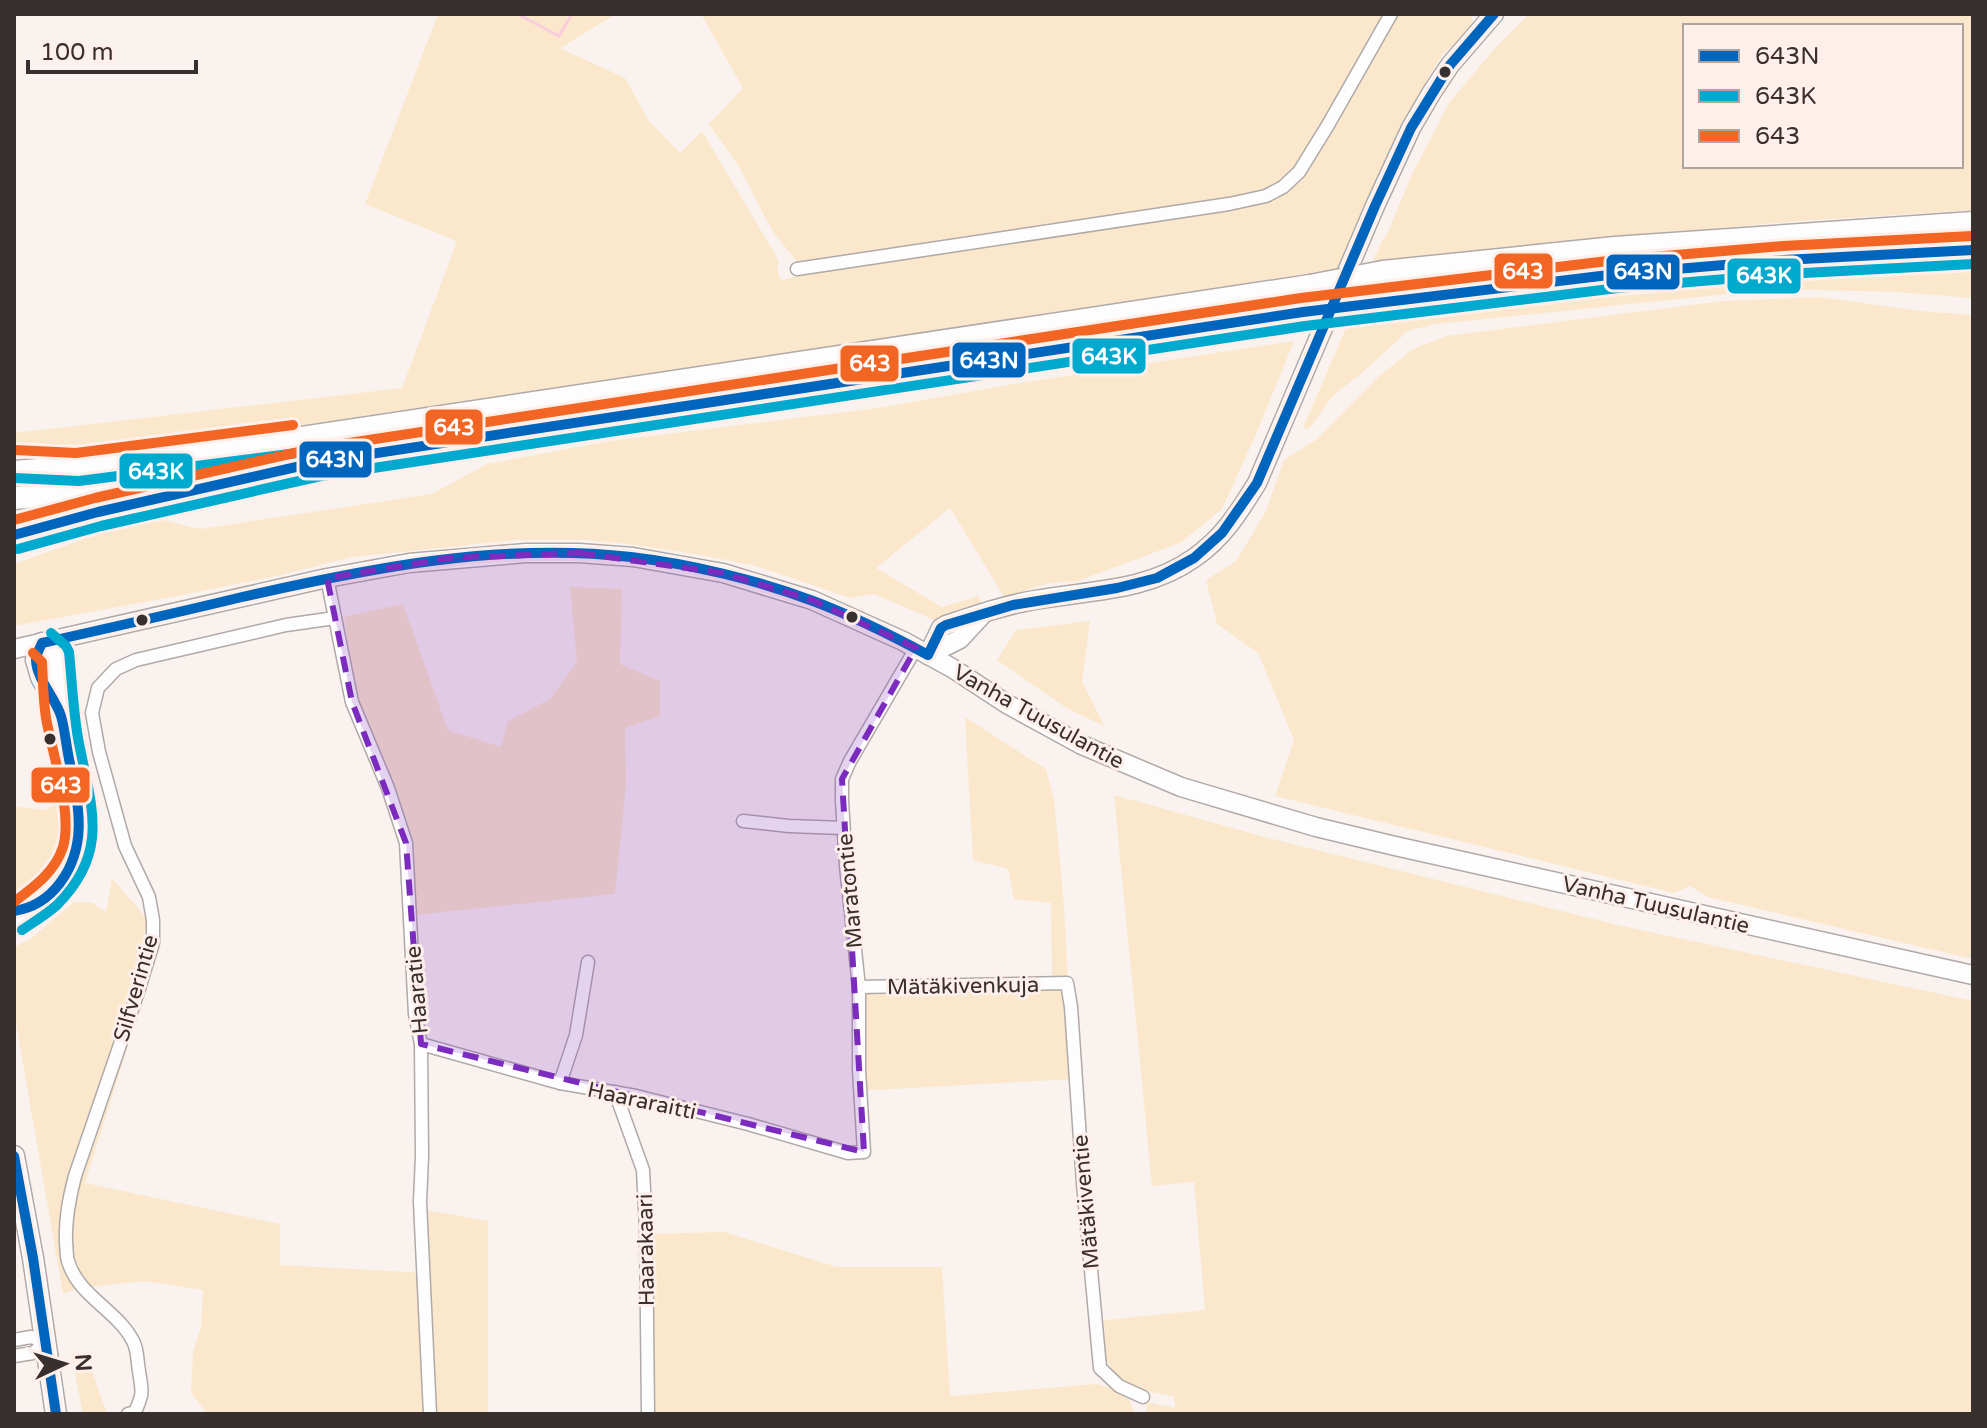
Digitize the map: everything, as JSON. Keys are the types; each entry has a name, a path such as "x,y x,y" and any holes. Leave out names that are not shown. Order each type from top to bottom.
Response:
{"highway":[{"path":"14,472 251,446 1310,286 1383,272 1615,248 1973,223"},
{"path":"14,498 122,488 318,462 1303,312 1632,273 1784,260 1973,250"},
{"path":"14,535 98,512 318,462"},
{"path":"14,464 77,467"}],"main road":[{"path":"922,651 941,628 986,611 1038,599 1109,591 1170,572 1194,558 1231,525 1257,483 1411,128 1450,65 1490,16"},
{"name":"Vanha Tuusulantie","path":"14,649 327,578 436,560 526,553 633,557 723,573 812,600 922,651 1007,704 1082,745 1181,787 1238,805 1395,846 1973,975"},
{"path":"19,913 49,894 66,874 80,835 78,801 59,710 41,677 36,660 42,643"},
{"path":"14,1156 33,1258 27,1346 43,1414"},
{"path":"27,1346 56,1414"}],"street":[{"path":"797,269 1266,196 1283,187 1299,172 1391,14"},
{"name":"Haaratie","path":"327,578 352,702 388,788 406,843 415,1014 421,1044 420,1202 430,1414"},
{"name":"Silfverintie","path":"128,1414 135,1412 143,1393 137,1349 117,1320 76,1278 67,1259 65,1222 75,1176 153,943 149,897 125,846 99,752 92,713 98,688 116,669 136,660 286,625 335,618"},
{"name":"Maratontie","path":"864,1152 859,1070 859,987 843,828 842,779 922,651"},
{"path":"743,821 843,828"},
{"path":"560,1083 576,1035 588,962"},
{"name":"Mätäkivenkuja","path":"859,987 1067,983"},
{"name":"Mätäkiventie","path":"1067,983 1100,1368 1119,1386 1143,1397"},
{"name":"Haararaitti","path":"421,1044 560,1083 615,1092 748,1124 848,1153 864,1152"},
{"name":"Haarakaari","path":"615,1092 643,1170 648,1414"}],"highlighted area":[{"path":"579,553 723,573 812,600 916,648 842,779 864,1152 421,1044 406,843 352,702 327,578 449,558"}],"shaded area":[{"path":"438,14 616,14 560,48 625,78 649,121 680,153 702,131 779,261 777,270 781,281 895,258 1258,203 1298,184 1346,108 1395,14 1470,14 1473,21 1470,30 1442,55 1418,101 1401,124 1342,268 224,437 94,452 14,457 14,433 402,388 457,241 365,204"},
{"path":"701,14 1384,14 1309,147 1294,168 1268,192 799,264 773,232 738,165 709,124 743,88"},
{"path":"1529,14 1973,14 1973,210 1800,221 1557,243 1372,264 1412,174 1449,103 1495,48"},
{"path":"1973,264 1973,298 1895,292 1777,289 1436,324 1408,331 1332,397 1309,429 1303,428 1349,321 1610,290"},
{"path":"1819,297 1973,315 1973,959 1708,897 1690,886 1674,893 1275,796 1294,740 1258,653 1217,624 1206,580 1236,561 1265,513 1284,460 1317,439 1378,377 1413,349 1447,336 1723,301"},
{"path":"1294,341 1222,509 1180,543 1075,582 1048,584 1005,598 950,508 876,568 942,607 978,596 982,604 939,622 874,594 850,598 756,566 706,556 586,540 517,540 352,557 281,575 14,626 14,564 123,525 155,518 200,529 432,494 487,464 610,441 878,408"},
{"path":"570,587 622,589 620,664 660,681 660,716 625,728 626,785 615,894 416,915 411,837 358,703 344,617 403,604 448,730 501,747 508,721 550,699 577,662"},
{"path":"1090,621 1082,681 1104,726 1068,709 997,660 1016,630"},
{"path":"965,717 1046,769 1054,800 1064,905 1073,1079 857,1091 853,983 1052,977 1051,903 1014,899 1008,869 973,860"},
{"path":"50,776 63,777 72,828 67,849 57,876 27,900 14,904 14,806 46,810 54,804"},
{"path":"1114,795 1265,837 1622,926 1973,1001 1973,1414 1146,1414 1147,1402 1175,1408 1174,1396 1138,1390 1119,1380 1106,1360 1104,1320 1205,1310 1194,1182 1152,1186"},
{"path":"112,878 147,919 141,953 124,1007 139,1011 85,1183 280,1224 280,1265 427,1273 425,1210 488,1221 488,1414 208,1414 191,1393 193,1352 201,1327 203,1290 145,1281 79,1288 63,1294 14,1012 14,947 32,938 74,902 92,903 106,912"},
{"path":"724,1232 837,1267 942,1267 950,1396 1097,1384 1126,1393 1135,1414 652,1414 644,1234"},
{"path":"71,1353 86,1355 107,1414 83,1414"}],"waterway":[{"path":"521,16 559,36 572,14"}],"transit line":[{"name":"643N","path":"14,911 34,905 55,889 69,868 78,838 78,807 62,721 37,667 36,660 42,643 290,586 387,568 484,555 582,553 677,564 770,586 843,613 928,655 941,628 946,625 1013,605 1117,588 1157,578 1194,558 1222,533 1257,483 1411,128 1450,65 1494,14"},
{"name":"643","path":"14,520 95,498 316,448 1301,298 1616,260 1783,246 1972,236"},
{"name":"643N","path":"14,535 98,512 318,462 1303,312 1617,274 1784,260 1973,250"},
{"name":"643K","path":"18,549 101,526 321,476 1305,326 1618,288 1785,274 1973,264"},
{"name":"643","path":"15,450 76,453 293,425"},
{"name":"643K","path":"14,478 79,481 297,453"},
{"name":"643K","path":"22,930 57,905 74,885 85,865 93,826 76,727 69,652 51,633"},
{"name":"643","path":"14,902 36,885 55,864 65,833 64,800 45,711 42,662 33,653"},
{"name":"643N","path":"14,1156 56,1414"}]}
